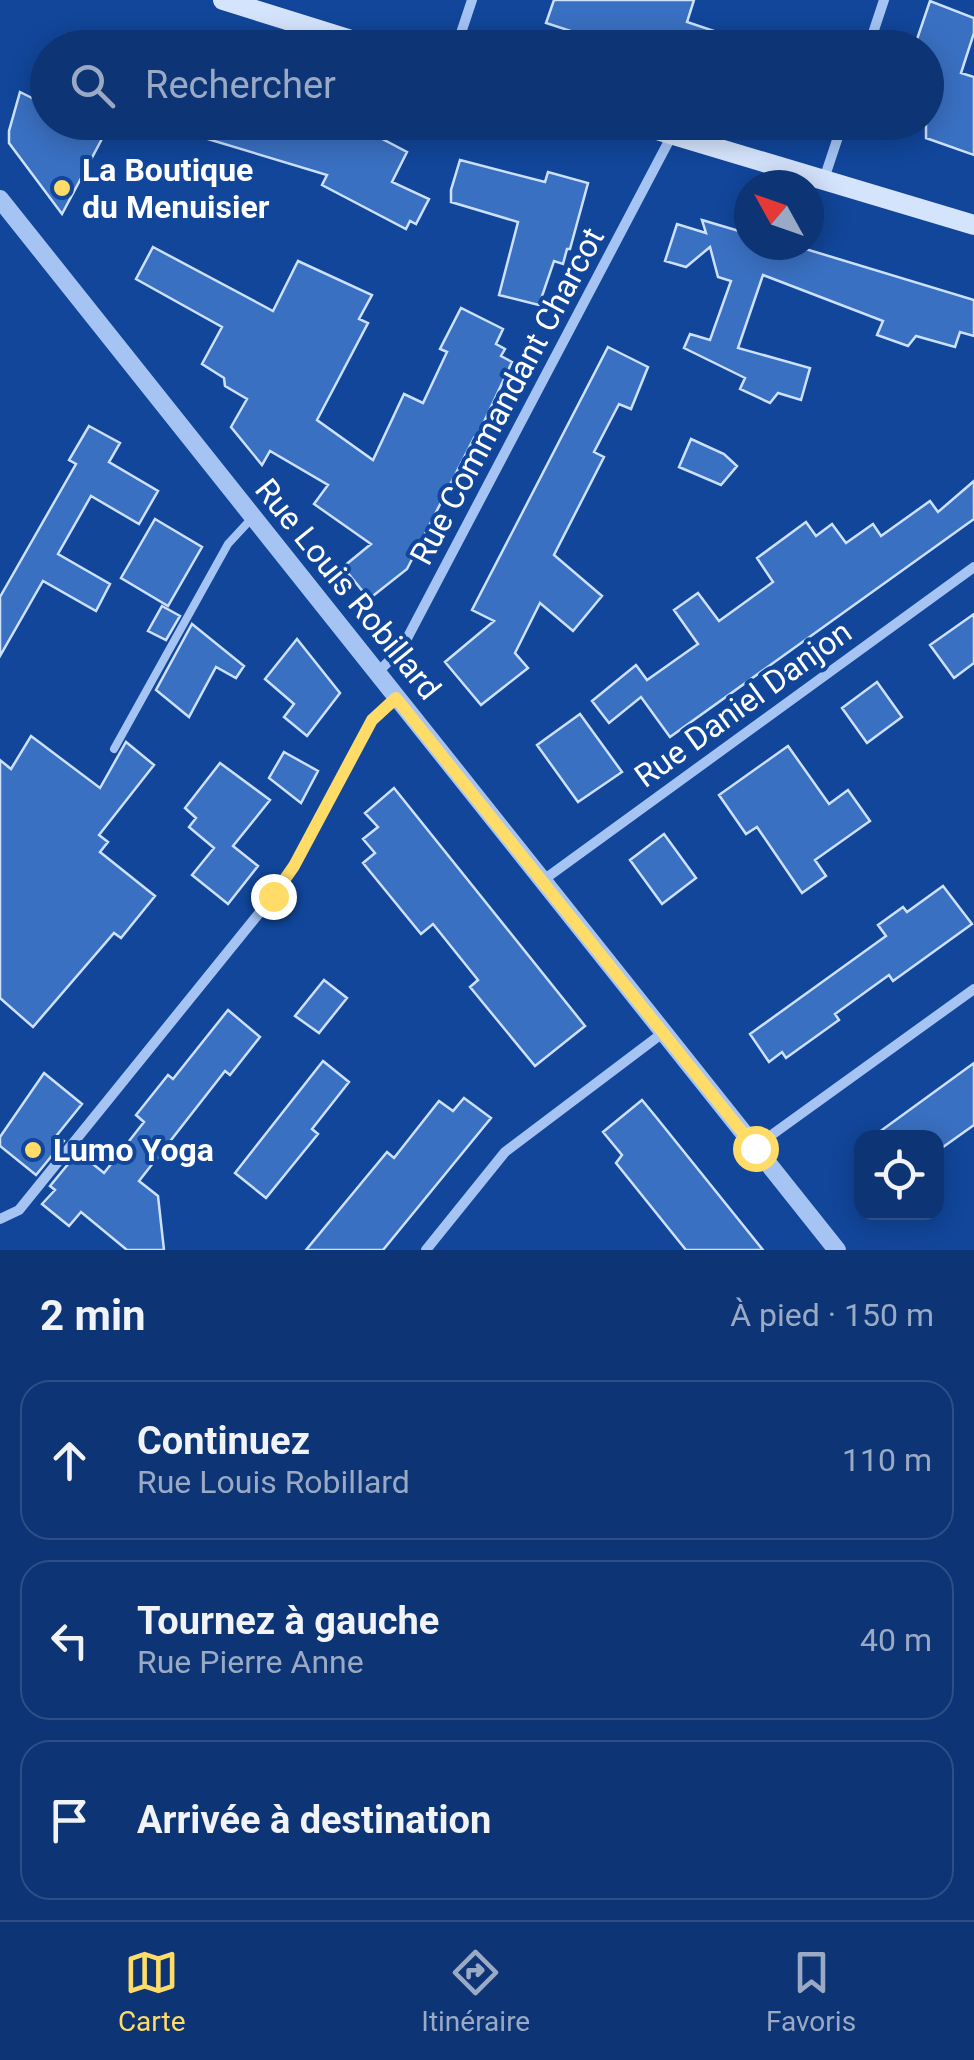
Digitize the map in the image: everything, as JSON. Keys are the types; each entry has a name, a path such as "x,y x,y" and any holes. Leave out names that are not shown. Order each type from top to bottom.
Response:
{"main road":[{"path":"223,0 319,30"},
{"path":"689,140 790,170"},
{"path":"824,180 974,225"}],"street":[{"path":"462,30 472,0"},
{"path":"874,30 884,0"},
{"name":"Rue Commandant Charcot","path":"376,673 402,648 669,140"},
{"path":"824,180 837,140"},
{"name":"Rue Louis Robillard","path":"0,200 838,1250"},
{"name":"Rue Daniel Danjon","path":"541,882 974,567"},
{"path":"0,1219 20,1210 273,896 294,866 372,720 396,698"},
{"path":"755,1148 974,989"},
{"path":"426,1250 505,1152 664,1032"}],"lane":[{"path":"114,748 228,544 252,518"}],"building":[{"path":"554,0 694,0 687,22 711,30 567,30 546,23"},
{"path":"930,1 974,18 974,33 961,73 974,77 974,155 932,140 944,140 944,30 920,30"},
{"name":"La Boutique du Menuisier","path":"20,92 30,97 30,140 101,140 62,214 9,143"},
{"path":"211,140 384,140 407,152 392,182 429,199 416,224 410,221 406,229 322,185 327,175"},
{"path":"460,160 545,182 548,172 588,183 570,249 563,264 554,261 539,305 499,295 518,222 451,202"},
{"path":"702,220 734,230 734,260 824,260 824,255 974,300 974,336 960,332 955,347 916,336 908,346 877,335 883,321 763,275 738,348 810,368 801,400 778,393 770,403 740,389 745,378 684,348 690,334 710,340 731,281 718,277 710,247 686,267 665,261 677,224 706,233"},
{"path":"153,247 273,311 298,261 372,295 359,319 368,323 317,420 373,460 404,394 423,403 447,352 440,349 461,308 503,329 496,344 505,349 501,356 512,362 476,439 407,569 369,599 343,567 371,544 314,504 328,485 270,451 262,465 231,427 247,399 225,386 224,378 202,364 222,327 136,279"},
{"path":"608,347 648,367 631,409 619,404 594,452 604,457 554,555 602,596 573,631 540,603 515,653 528,668 481,705 445,662 494,621 472,610"},
{"path":"89,426 120,443 109,462 158,491 139,524 91,496 58,554 110,584 96,611 43,581 0,656 0,597 76,464 69,460"},
{"path":"691,439 724,454 737,466 721,485 679,467"},
{"path":"974,481 974,519 670,737 641,697 609,723 592,701 636,665 647,680 698,644 674,610 698,593 719,621 773,582 757,558 806,522 816,536 832,524 846,543 873,524 881,536 930,501 938,512"},
{"path":"155,519 202,547 168,606 121,578"},
{"path":"162,606 180,616 166,640 148,631"},
{"path":"974,614 974,663 954,678 930,645"},
{"path":"192,624 244,666 236,678 216,667 189,717 156,690"},
{"path":"297,639 340,693 307,736 284,717 294,704 265,679"},
{"path":"877,682 902,717 867,743 842,708"},
{"path":"580,714 622,772 578,802 537,745"},
{"path":"31,736 100,788 126,742 154,765 99,835 108,842 100,852 155,896 121,938 114,933 33,1027 0,998 0,760 11,769"},
{"path":"788,746 829,804 848,790 870,821 815,860 826,876 802,893 757,827 746,834 719,795"},
{"path":"284,752 318,771 301,803 269,778"},
{"path":"220,763 270,800 233,846 258,866 228,904 192,875 214,848 189,827 196,818 185,808"},
{"path":"394,788 585,1026 535,1066 470,987 478,980 433,924 421,934 363,863 375,853 363,839 378,827 365,813"},
{"path":"664,834 696,878 662,904 630,860"},
{"path":"943,886 972,924 893,981 889,975 835,1014 839,1020 786,1058 782,1052 769,1062 750,1034 886,936 878,925 903,907 907,912"},
{"path":"324,980 347,998 319,1033 295,1016"},
{"path":"228,1010 260,1037 230,1075 225,1071 139,1181 158,1196 164,1250 127,1250 81,1212 69,1226 42,1204 55,1190 50,1186 78,1152 104,1173 144,1122 136,1115 168,1075 173,1079"},
{"path":"323,1061 349,1082 312,1129 318,1134 266,1198 235,1173"},
{"path":"974,1063 974,1125 944,1146 944,1130 882,1130"},
{"path":"44,1073 82,1104 57,1135 64,1141 36,1175 0,1146 0,1137"},
{"path":"464,1098 491,1118 383,1250 306,1250 387,1152 394,1158 439,1101 453,1111"},
{"path":"642,1100 763,1250 686,1250 616,1163 622,1155 603,1132"}],"place":[{"name":"La Boutique du Menuisier","path":"62,188"},
{"name":"Lumo Yoga","path":"33,1150"}],"route":[{"path":"273,896 294,866 372,720 396,698 755,1148"}]}
